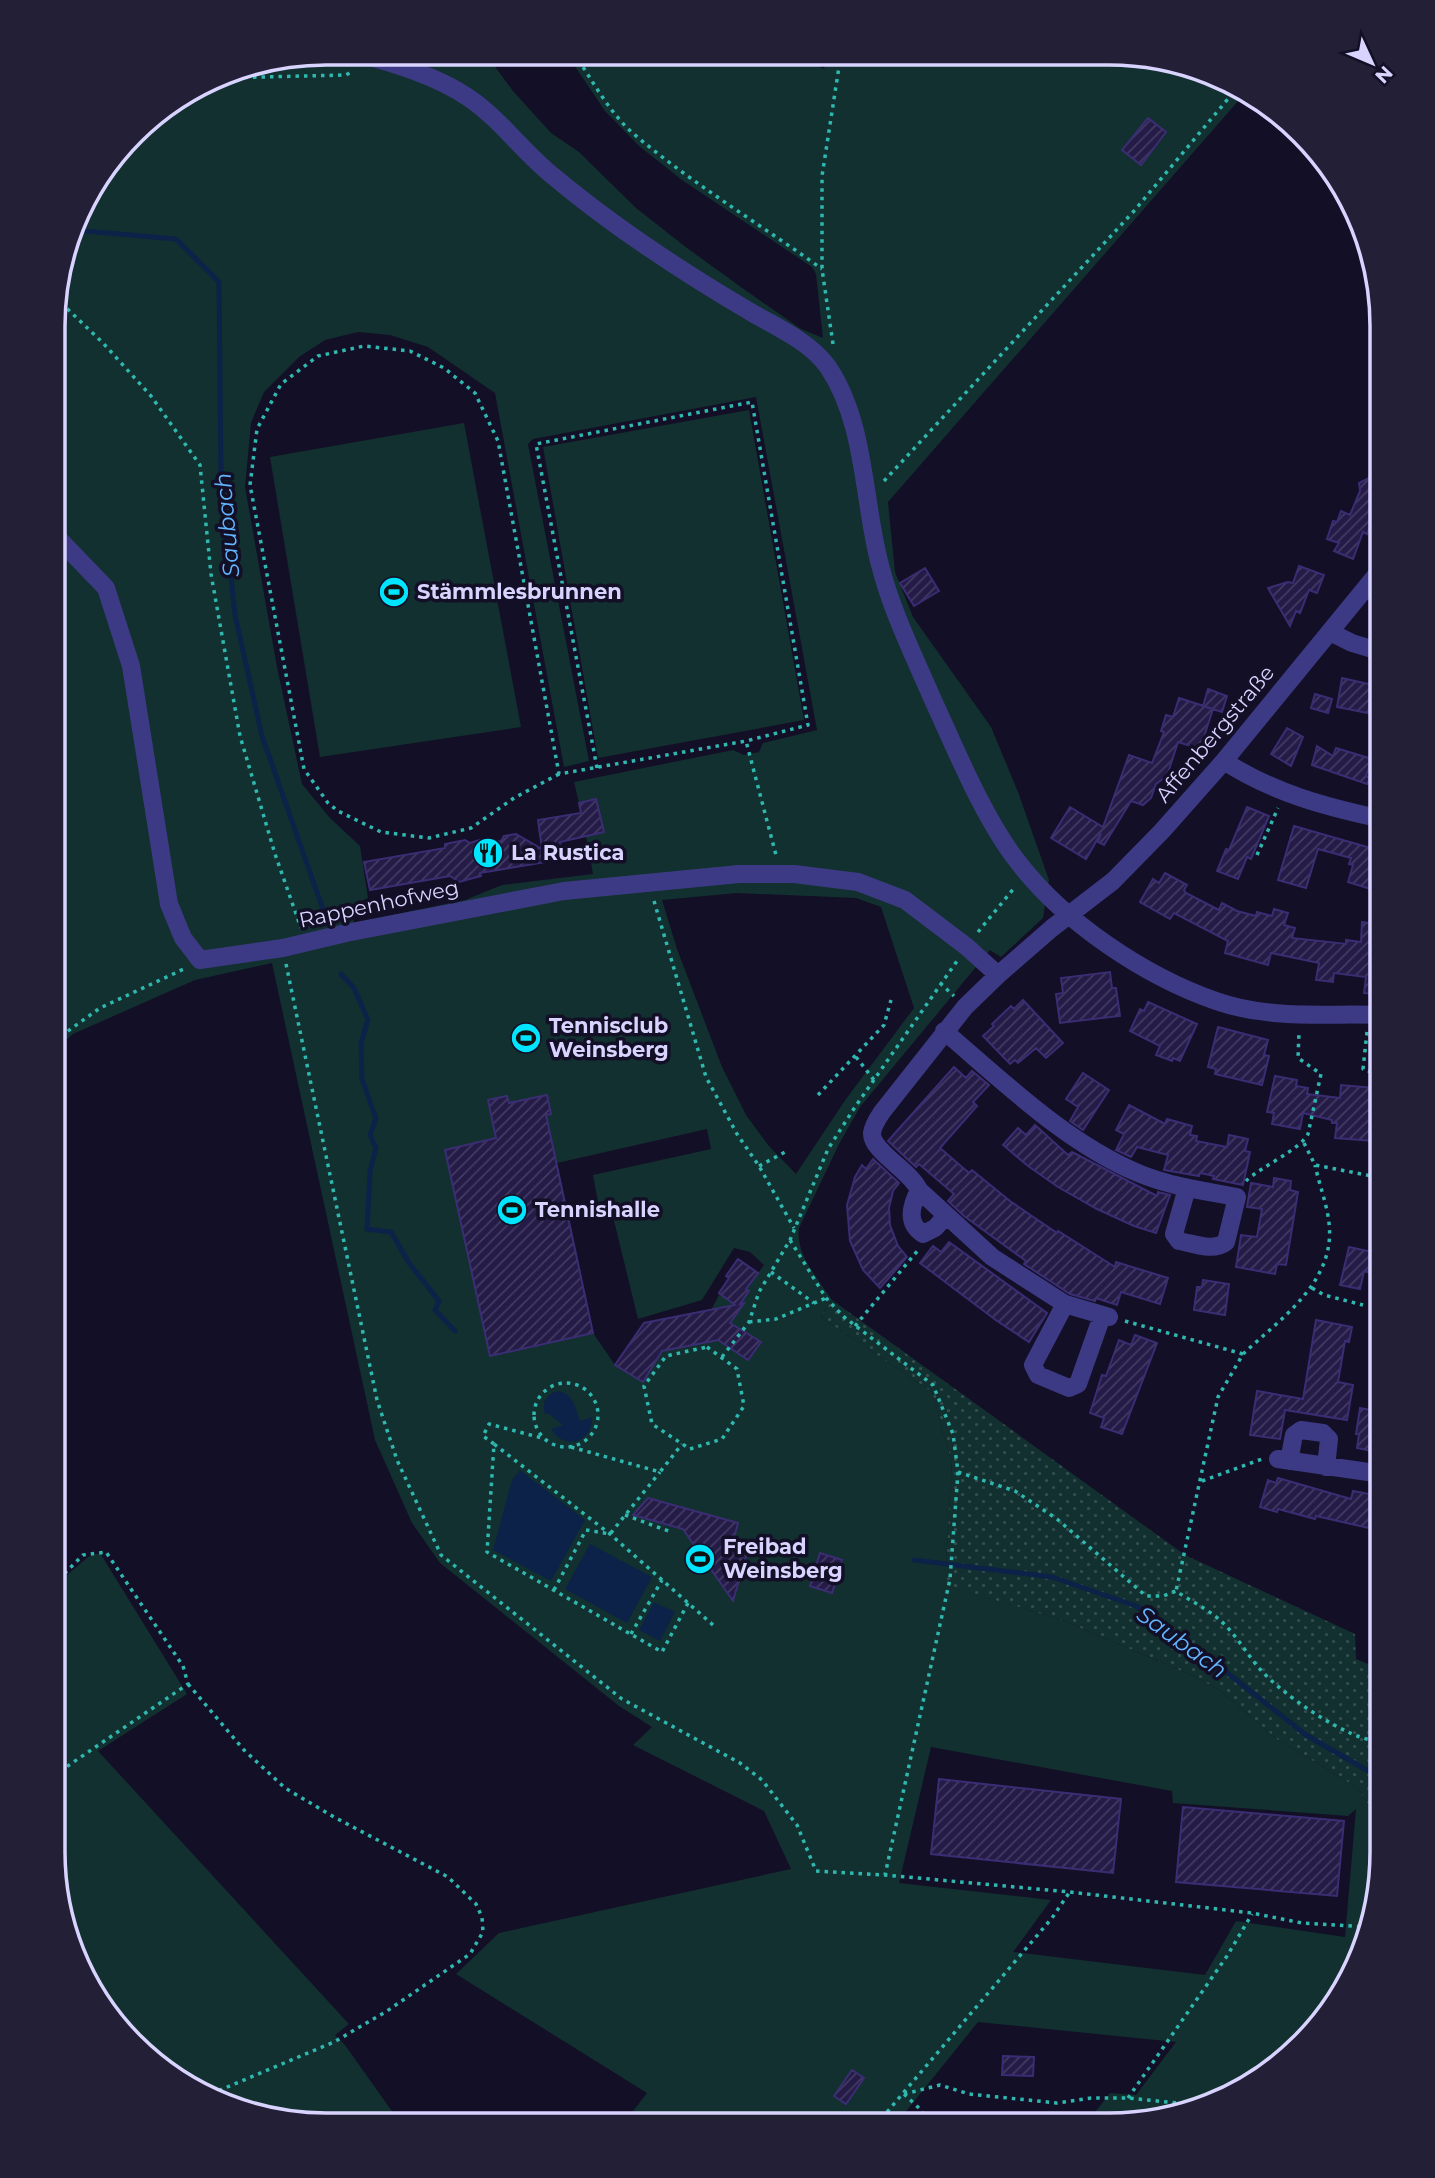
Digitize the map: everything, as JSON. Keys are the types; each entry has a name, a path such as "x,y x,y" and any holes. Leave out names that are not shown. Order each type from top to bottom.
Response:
{"street":[{"path":"392,65 419,74 469,98 550,174 601,214 699,282 810,348 827,366 845,402 860,455 880,569 952,742 1004,841 1031,876 1069,916 1107,944 1161,976 1217,1002 1301,1016 1370,1016"},
{"path":"65,545 106,588 131,666 169,904 183,938 200,960"},
{"name":"Affenbergstraße","path":"919,1190 915,1180 878,1146 872,1135 874,1125 882,1112 944,1031 998,975 1052,928 1113,881 1162,831 1224,761 1370,583"},
{"path":"1330,632 1370,648"},
{"path":"1224,761 1244,774 1285,793 1321,806 1370,816"},
{"name":"Rappenhofweg","path":"200,960 283,948 346,933 564,891 738,874 781,874 858,882 905,900 967,947 998,975"},
{"path":"944,1031 1067,1132 1138,1173 1187,1188 1237,1197 1226,1241 1215,1248 1179,1241 1174,1234 1187,1188"},
{"path":"946,1216 935,1228 923,1234 914,1226 911,1212 919,1190 992,1257 1065,1304 1105,1317 1078,1384 1069,1388 1038,1375 1033,1365 1065,1304"},
{"path":"1326,1466 1329,1439 1323,1433 1301,1430 1294,1435 1284,1460 1326,1466 1370,1472"}],"path":[{"path":"583,65 634,134 693,182 822,269"},
{"path":"827,366 834,348 822,269 821,176 839,65"},
{"path":"247,77 346,75"},
{"path":"868,499 1134,211 1231,95"},
{"path":"65,307 103,343 151,396 200,465 211,574 240,736 275,854 306,943"},
{"path":"559,774 498,441 475,393 444,368 410,351 364,346 318,356 281,384 257,429 250,485 304,769 327,803 338,811 381,832 429,838 471,828 514,798 559,774 597,768 746,741 808,725 752,401 536,444 597,768"},
{"path":"746,741 781,874"},
{"path":"1257,855 1285,793"},
{"path":"722,1357 750,1322 759,1292 790,1240 828,1149 967,947 1010,890 1031,876"},
{"path":"649,884 706,1077 737,1135 759,1166 794,1228"},
{"path":"283,948 377,1400 397,1460 441,1555 622,1699 740,1763 762,1780 797,1825 817,1871 1070,1892 1252,1913 1302,1923 1359,1926"},
{"path":"65,1033 100,1008 200,960"},
{"path":"818,1095 884,1025 891,1000"},
{"path":"1237,1197 1248,1179 1304,1143 1308,1135 1321,1074 1298,1058 1301,1016"},
{"path":"1370,1044 1363,1069 1370,1072"},
{"path":"856,1056 874,1080"},
{"path":"1176,1591 1219,1397 1243,1354 1312,1289 1323,1267 1329,1224 1315,1165 1304,1143"},
{"path":"759,1166 787,1151"},
{"path":"1315,1165 1370,1176"},
{"path":"855,1326 919,1251 923,1234"},
{"path":"790,1240 825,1298 855,1326 933,1385 953,1434 958,1472 950,1579 885,1875"},
{"path":"771,1272 814,1303"},
{"path":"1312,1289 1324,1295 1370,1307"},
{"path":"750,1322 776,1319 825,1298"},
{"path":"1105,1317 1243,1354"},
{"path":"707,1347 737,1369 744,1406 722,1439 690,1449 682,1444 652,1424 644,1386 666,1356 707,1347"},
{"path":"542,1438 534,1421 534,1411 540,1396 559,1383 577,1385 592,1396 598,1414 593,1432 578,1444 569,1447"},
{"path":"660,1472 559,1446 542,1438 489,1424 483,1436 610,1534 713,1625"},
{"path":"494,1444 487,1552 662,1652 688,1603"},
{"path":"610,1534 682,1444"},
{"path":"1202,1481 1258,1460 1284,1460"},
{"path":"958,1472 1015,1491 1057,1519 1146,1596 1163,1596 1176,1591"},
{"path":"625,1515 671,1532"},
{"path":"554,1590 586,1530 610,1534"},
{"path":"65,1573 83,1555 106,1552 183,1666 188,1684 244,1750 285,1788 448,1877 476,1904 482,1917 483,1932 470,1954 387,2011 334,2042 220,2090"},
{"path":"631,1634 662,1580"},
{"path":"1176,1591 1223,1622 1258,1668 1283,1692 1354,1735 1370,1740"},
{"path":"65,1768 188,1684"},
{"path":"887,2113 1052,1918 1070,1892"},
{"path":"1128,2098 1227,1955 1252,1913"},
{"path":"904,2094 940,2085 970,2094 1057,2103 1091,2098 1128,2098 1180,2103"},
{"path":"904,2094 923,2113"}],"green space":[{"path":"494,65 551,133 579,152 636,208 801,329 823,338 816,274 812,267 682,180 639,146 605,111 574,65 815,65 824,69 825,65 1126,65 1177,74 1239,100 888,502 895,572 913,617 991,727 1018,792 1049,880 1043,918 1001,957 990,950 860,1107 799,1228 799,1238 804,1257 832,1300 821,1317 932,1392 952,1463 946,1564 942,1584 1062,1620 1198,1678 1222,1692 1277,1739 1358,1788 1370,1808 1370,1869 1365,1903 1343,1968 1316,2011 1294,2037 1240,2078 1193,2099 1143,2111 1094,2113 1110,2093 1136,2095 1176,2042 978,2022 905,2113 632,2113 647,2093 456,1974 499,1933 791,1869 764,1811 633,1745 652,1727 619,1706 440,1563 412,1523 375,1440 272,963 195,980 73,1034 65,1041 65,309 74,258 100,195 141,141 167,119 195,100 226,85 258,74 292,67","holes":["358,332 390,335 428,347 495,393 564,767 589,761 528,444 533,439 756,397 817,730 763,743 759,752 744,755 733,750 574,782 579,803 596,799 603,831 586,836 593,874 502,885 465,900 354,923 350,906 368,898 360,846 330,818 302,784 277,667 245,487 251,423 264,392 299,357 325,340","737,893 856,898 881,907 914,1008 846,1099 796,1174 768,1145 746,1115 722,1067 677,949 662,900","707,1129 711,1149 593,1175 598,1202 609,1200 638,1319 702,1300 734,1248 750,1252 764,1265 758,1273 738,1259 726,1276 728,1278 711,1310 644,1323 615,1365 593,1333 557,1163","931,1747 1172,1791 1173,1803 1348,1816 1356,1809 1345,1937 1236,1921 1205,1975 1013,1952 1051,1900 899,1883"]},
{"path":"749,410 804,720 598,758 543,447"},
{"name":"Stämmlesbrunnen","path":"464,423 521,727 320,757 270,457"},
{"path":"832,1300 1185,1555 1355,1634 1356,1659 1370,1665 1370,1808 1358,1788 1277,1739 1222,1692 1198,1678 1062,1620 941,1584 946,1564 952,1463 932,1392 821,1317"},
{"path":"100,1553 187,1694 98,1751 349,2024 335,2035 393,2113 292,2111 258,2104 210,2086 181,2069 141,2037 100,1983 74,1920 65,1869 65,1577 88,1557"}],"water":[{"path":"557,1391 570,1398 580,1421 592,1417 588,1433 577,1441 570,1442 557,1436 551,1429 563,1425 545,1414 545,1400"},
{"path":"520,1470 585,1520 551,1581 493,1550 512,1480"},
{"path":"590,1544 652,1577 627,1623 565,1589"},
{"path":"654,1602 675,1612 660,1641 639,1630"}],"building":[{"path":"1148,118 1166,132 1141,165 1122,150"},
{"path":"1370,476 1370,526 1367,534 1363,532 1353,559 1334,551 1339,543 1327,539 1333,521 1337,522 1341,511 1350,515 1360,491 1359,483"},
{"path":"1299,566 1324,575 1317,593 1309,590 1300,613 1296,611 1290,626 1268,588 1293,583"},
{"path":"925,568 939,591 914,606 900,583"},
{"path":"1342,678 1370,684 1368,713 1337,707"},
{"path":"1208,689 1227,696 1222,712 1203,706"},
{"path":"1315,694 1332,699 1328,713 1311,708"},
{"path":"1179,698 1213,709 1200,749 1178,742 1167,776 1156,784 1151,798 1143,805 1131,801 1104,845 1098,842 1101,833 1086,859 1051,838 1070,807 1103,827 1129,755 1152,763 1164,732 1161,731 1166,715 1173,717"},
{"path":"1287,728 1303,737 1291,766 1271,754"},
{"path":"1317,746 1333,756 1336,748 1370,758 1366,776 1370,778 1367,784 1312,765"},
{"name":"La Rustica","path":"596,799 604,832 560,842 564,859 480,873 481,876 459,882 450,876 370,890 364,862 445,848 445,844 465,840 470,843 479,840 484,844 501,841 504,836 516,834 542,849 538,820 581,813 579,803"},
{"path":"1247,807 1269,816 1251,859 1247,857 1238,879 1217,871"},
{"path":"1294,826 1370,848 1370,889 1348,882 1353,865 1349,864 1351,858 1318,849 1306,888 1278,880"},
{"path":"1165,873 1187,885 1184,890 1186,893 1219,910 1222,903 1237,911 1256,916 1257,912 1272,916 1274,909 1288,913 1284,925 1295,928 1292,938 1346,944 1346,940 1361,942 1362,922 1369,923 1370,917 1370,994 1364,993 1366,977 1334,973 1333,982 1316,980 1319,963 1271,953 1268,965 1225,953 1228,941 1174,913 1170,919 1140,902 1153,879 1159,883"},
{"path":"1110,972 1112,988 1116,988 1120,1016 1060,1023 1056,994 1063,993 1061,978"},
{"path":"1023,1000 1063,1043 1046,1058 1036,1048 1018,1063 1015,1060 1010,1064 983,1036 1011,1006 1014,1009"},
{"path":"1148,1002 1197,1024 1180,1061 1156,1055 1160,1046 1130,1031 1140,1009 1144,1011"},
{"path":"1218,1027 1268,1040 1264,1055 1269,1056 1262,1085 1215,1074 1216,1069 1208,1067"},
{"path":"954,1067 966,1078 972,1071 989,1085 973,1102 977,1106 940,1148 969,1173 972,1170 1010,1201 1057,1233 1058,1231 1115,1267 1116,1262 1168,1278 1160,1304 1121,1292 1117,1305 1070,1294 1024,1264 1026,1261 964,1216 948,1201 954,1194 919,1164 916,1167 888,1141"},
{"path":"1083,1073 1109,1090 1083,1130 1070,1121 1078,1107 1066,1099"},
{"path":"1275,1076 1297,1080 1296,1086 1308,1088 1307,1094 1340,1098 1341,1085 1370,1088 1370,1141 1335,1138 1337,1123 1303,1113 1300,1129 1272,1124 1274,1113 1267,1112"},
{"name":"Tennishalle","path":"547,1095 551,1114 546,1115 593,1333 490,1356 445,1150 496,1138 488,1100 507,1096 509,1103"},
{"path":"1129,1105 1165,1124 1167,1119 1192,1126 1190,1135 1197,1136 1196,1141 1227,1147 1229,1135 1248,1139 1245,1151 1250,1152 1243,1185 1213,1179 1214,1176 1200,1173 1199,1176 1164,1170 1168,1155 1137,1147 1131,1157 1116,1150 1124,1134 1116,1130"},
{"path":"1035,1125 1068,1155 1072,1152 1157,1196 1158,1192 1170,1195 1156,1233 1097,1209 1058,1187 1003,1145 1018,1128 1026,1135"},
{"path":"873,1159 899,1183 893,1191 889,1208 890,1225 898,1246 907,1257 880,1288 863,1270 850,1241 847,1205 855,1177 862,1165 866,1169"},
{"path":"1274,1178 1291,1181 1290,1190 1298,1192 1286,1265 1277,1264 1275,1274 1236,1267 1241,1235 1257,1237 1262,1209 1247,1207 1251,1183 1273,1187"},
{"path":"949,1242 1047,1313 1029,1342 920,1263 933,1246 941,1252"},
{"path":"1349,1247 1370,1252 1370,1272 1364,1271 1360,1289 1340,1285"},
{"path":"738,1259 758,1273 746,1289 749,1291 740,1304 744,1303 730,1323 761,1342 748,1360 718,1340 662,1351 643,1382 615,1365 644,1323 735,1305 719,1293 729,1278 726,1276"},
{"path":"1203,1280 1229,1284 1225,1315 1194,1310 1197,1287 1202,1287"},
{"path":"1316,1320 1352,1327 1349,1342 1345,1341 1338,1382 1353,1385 1347,1420 1285,1410 1280,1439 1250,1435 1257,1391 1303,1399"},
{"path":"1135,1335 1157,1343 1122,1434 1101,1427 1104,1418 1090,1413 1102,1375 1106,1376 1119,1340 1131,1345"},
{"path":"1360,1408 1370,1410 1370,1451 1357,1448 1359,1434 1356,1434"},
{"path":"1278,1478 1351,1499 1353,1491 1369,1494 1370,1489 1370,1528 1260,1507 1268,1480 1276,1483"},
{"path":"648,1498 738,1523 733,1542 749,1546 733,1601 683,1529 633,1515"},
{"path":"820,1553 842,1560 832,1593 810,1586"},
{"path":"939,1779 1121,1799 1113,1873 931,1854"},
{"path":"1183,1807 1344,1821 1337,1896 1176,1882"},
{"path":"1003,2056 1034,2057 1033,2076 1002,2075"},
{"path":"852,2070 864,2078 846,2104 834,2096"}],"waterway":[{"name":"Saubach","path":"83,230 176,239 219,282 221,481 235,615 262,736 326,918"},
{"name":"Saubach","path":"341,974 354,988 368,1020 361,1043 362,1079 376,1119 370,1135 376,1148 370,1171 367,1229 391,1232 409,1263 439,1301 435,1310 455,1331"},
{"name":"Saubach","path":"914,1560 1052,1577 1136,1606 1211,1660 1306,1735 1370,1772"}],"place":[{"name":"Stämmlesbrunnen","path":"394,592"},
{"name":"La Rustica","path":"488,853"},
{"name":"Tennisclub Weinsberg","path":"526,1038"},
{"name":"Tennishalle","path":"512,1210"},
{"name":"Freibad Weinsberg","path":"700,1559"}]}
